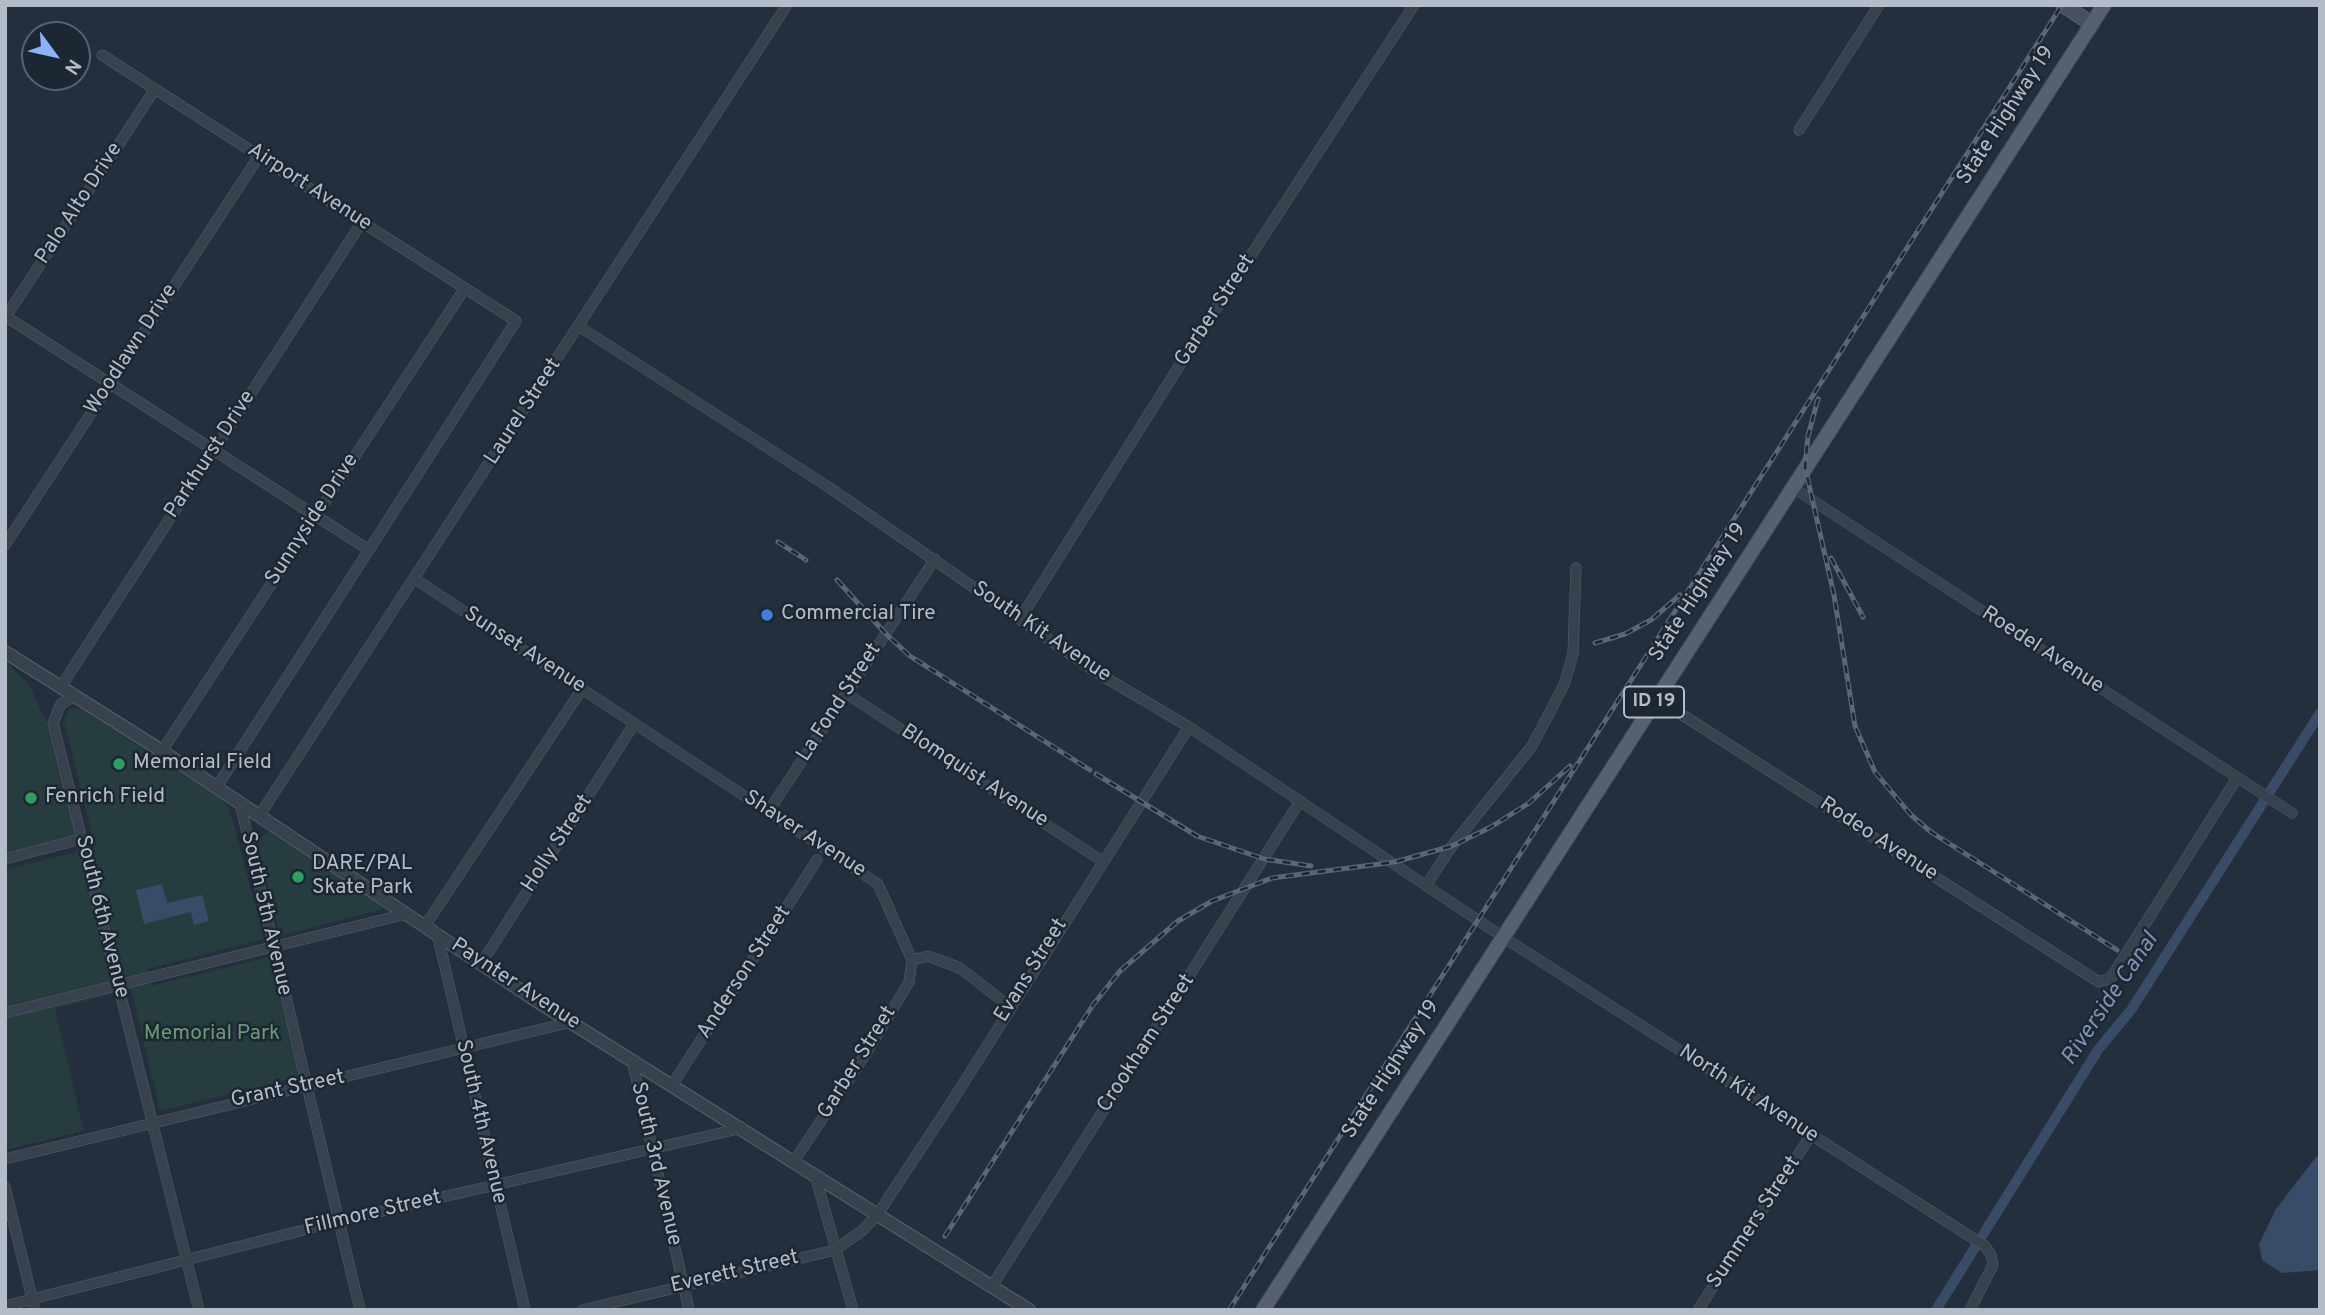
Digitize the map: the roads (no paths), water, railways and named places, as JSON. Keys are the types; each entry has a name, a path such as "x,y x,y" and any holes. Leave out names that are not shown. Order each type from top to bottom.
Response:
{"main road":[{"path":"2063,5 2092,24"},
{"name":"State Highway 19","path":"1263,1310 2104,5"}],"street":[{"name":"Laurel Street","path":"259,816 580,327 787,5"},
{"name":"Garber Street","path":"1020,619 1186,355 1414,5"},
{"path":"1799,130 1879,5"},
{"name":"Airport Avenue","path":"102,55 516,321 369,550"},
{"name":"Palo Alto Drive","path":"6,317 155,89"},
{"name":"Woodlawn Drive","path":"5,545 259,156"},
{"name":"Parkhurst Drive","path":"60,688 362,222"},
{"name":"Sunnyside Drive","path":"162,751 465,288"},
{"path":"6,317 369,550 216,788"},
{"name":"South Kit Avenue","path":"580,327 830,488 1096,672 1189,727 1503,937"},
{"name":"Roedel Avenue","path":"1792,487 2292,813"},
{"name":"La Fond Street","path":"768,811 934,559"},
{"path":"1427,884 1452,846 1532,746 1564,685 1573,654 1576,568"},
{"name":"Sunset Avenue","path":"415,579 634,724"},
{"name":"Paynter Avenue","path":"5,652 162,751 571,1022 1029,1310"},
{"path":"425,926 582,689"},
{"name":"Blomquist Avenue","path":"847,694 1102,861"},
{"name":"South 6th Avenue","path":"74,696 61,704 52,723 199,1310"},
{"name":"Rodeo Avenue","path":"1657,698 2099,982 2111,978 2236,778"},
{"name":"Shaver Avenue","path":"634,724 878,884 912,960"},
{"name":"Holly Street","path":"481,964 634,724"},
{"name":"Evans Street","path":"877,1215 1189,727"},
{"name":"Crookham Street","path":"992,1286 1300,801"},
{"name":"South 5th Avenue","path":"240,803 360,1310"},
{"path":"5,859 81,839"},
{"name":"Anderson Street","path":"673,1085 817,860"},
{"path":"5,1013 117,983 273,948 406,914"},
{"name":"South 4th Avenue","path":"437,933 525,1310"},
{"name":"North Kit Avenue","path":"1503,937 1973,1238 1988,1250 1993,1265 1970,1310"},
{"path":"912,960 928,956 960,968 1010,1007"},
{"name":"Garber Street","path":"794,1161 902,994 909,982 912,960"},
{"name":"Grant Street","path":"5,1159 571,1022"},
{"name":"South 3rd Avenue","path":"632,1060 689,1310"},
{"name":"Fillmore Street","path":"5,1306 339,1221 742,1128"},
{"name":"Summers Street","path":"1698,1310 1811,1135"},
{"path":"815,1175 853,1310"},
{"path":"5,1187 34,1310"},
{"name":"Everett Street","path":"582,1310 835,1250 877,1215"}],"water":[{"path":"162,884 167,903 202,895 209,921 194,925 191,912 144,924 136,890"},
{"path":"2320,1152 2320,1270 2282,1273 2262,1260 2259,1244 2276,1209"}],"waterway":[{"name":"Riverside Canal","path":"1936,1310 2098,1050 2131,1010 2320,713"}],"railway":[{"path":"1229,1310 2062,5"},
{"path":"1818,399 1808,436 1805,467 1834,595 1855,726 1875,772 1911,815 1931,832 2117,950"},
{"path":"778,542 806,560"},
{"path":"1831,558 1863,617"},
{"path":"837,580 910,656 1090,770"},
{"path":"1595,643 1625,634 1651,620 1680,595"},
{"path":"945,1236 1093,1005 1120,971 1178,921 1212,901 1272,878 1395,862 1452,846 1491,827 1529,803 1570,766"},
{"path":"1096,774 1197,836 1264,859 1311,866"}],"place":[{"name":"Commercial Tire","path":"767,615"},
{"name":"Memorial Field","path":"119,764"},
{"name":"Fenrich Field","path":"31,798"},
{"name":"DARE/PAL Skate Park","path":"298,877"}],"park label":[{"name":"Memorial Park","path":"212,1035"}]}
